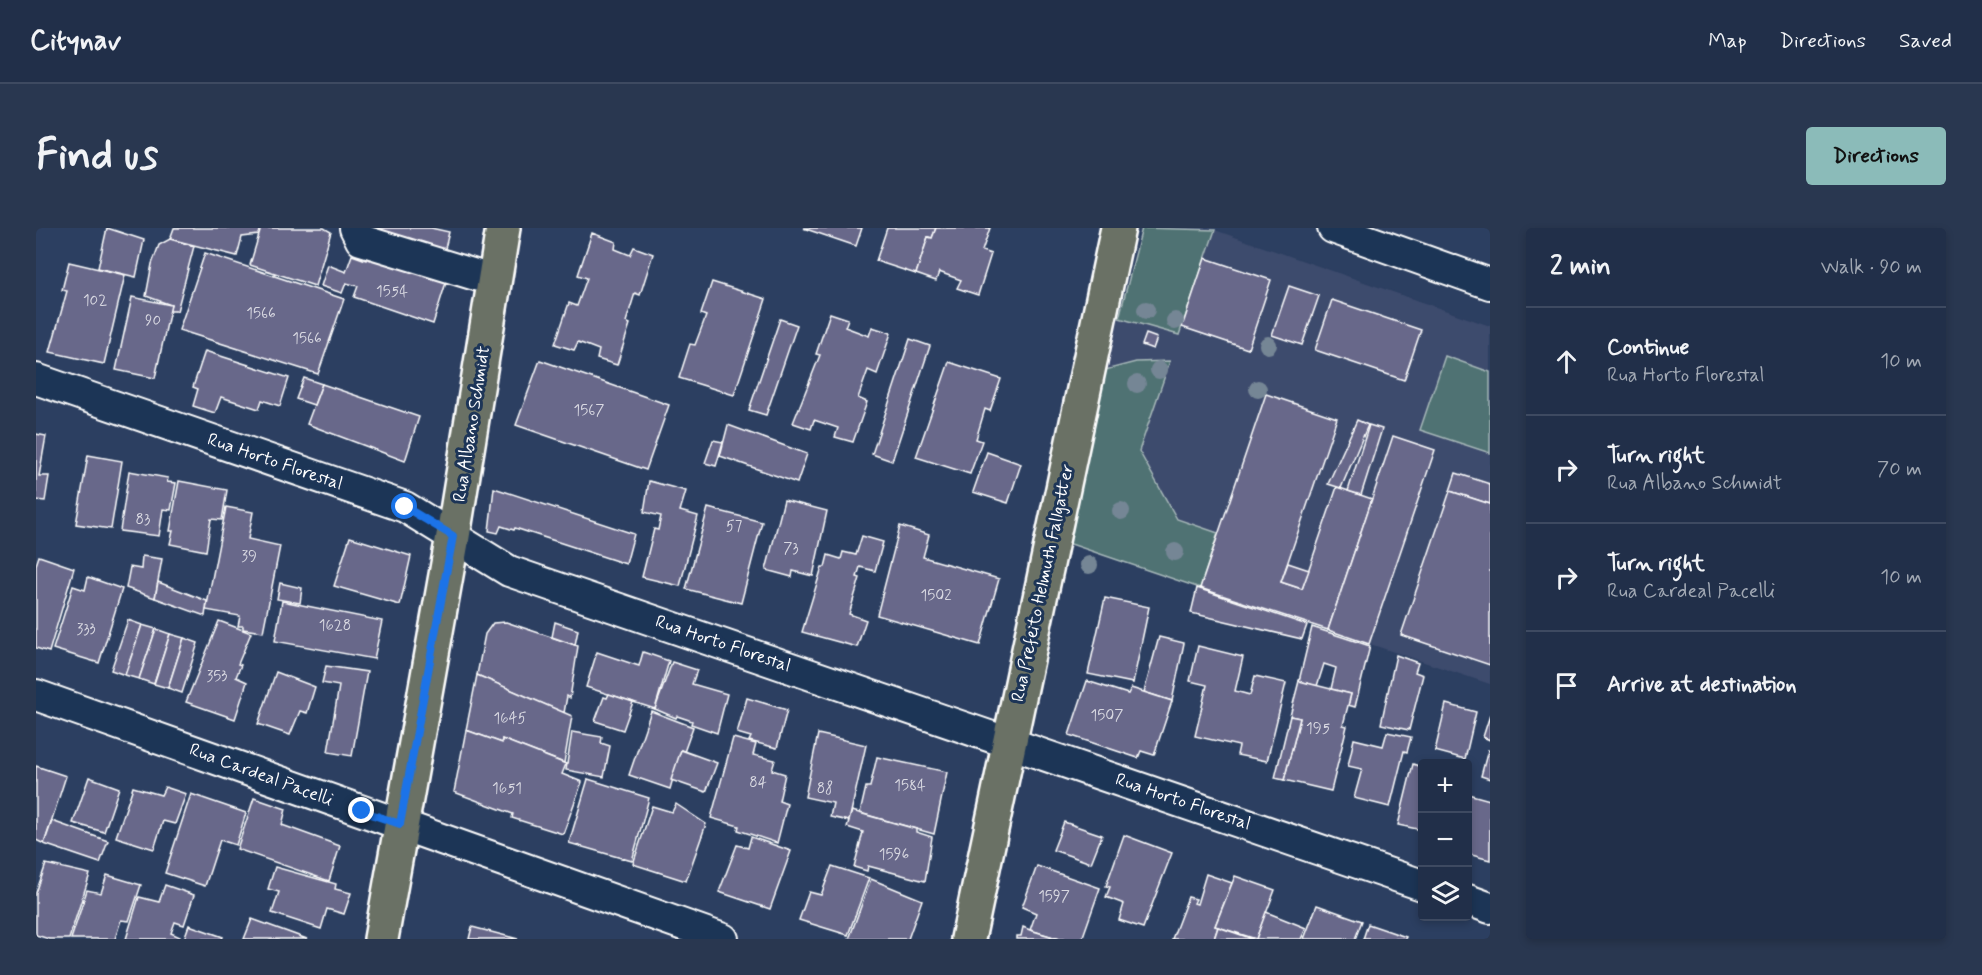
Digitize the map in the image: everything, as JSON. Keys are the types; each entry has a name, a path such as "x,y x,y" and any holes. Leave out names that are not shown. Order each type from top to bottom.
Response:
{"main road":[{"name":"Rua Albano Schmidt","path":"381,939 453,536 503,228"},
{"name":"Rua Prefeito Helmuth Fallgatter","path":"968,939 1118,228"}],"street":[{"path":"355,228 361,240 495,281"},
{"path":"1333,228 1490,284"},
{"name":"Rua Horto Florestal","path":"36,379 405,507 509,571 1418,884"},
{"name":"Rua Cardeal Pacelli","path":"36,695 723,939"},
{"path":"1472,902 1490,908"}],"shaded area":[{"path":"1142,228 1209,228 1490,326 1490,684 1065,542 1105,370"}],"green space":[{"path":"1142,228 1215,230 1179,335 1119,318"},
{"path":"1445,356 1490,372 1490,453 1420,430"},
{"path":"1170,361 1139,451 1177,519 1218,533 1200,588 1065,542 1105,370 1136,362"}],"building":[{"path":"107,228 144,240 136,277 98,268"},
{"path":"174,228 261,228 259,235 242,237 237,256 170,239"},
{"path":"261,228 324,228 331,232 315,286 250,265"},
{"path":"362,228 431,228 449,232 442,261"},
{"path":"803,228 862,228 856,246"},
{"path":"887,228 936,228 932,238 928,237 916,274 876,261"},
{"path":"936,228 990,228 982,251 991,254 978,295 957,288 961,280 939,272 936,281 916,274 928,237 932,238"},
{"path":"592,233 616,242 615,249 630,255 634,247 653,254 640,295 635,293 626,322 630,324 617,365 597,359 599,350 578,342 574,350 555,344 569,303 577,306 587,278 578,275"},
{"path":"170,239 194,246 177,311 169,311 171,305 146,296 152,264 159,245"},
{"path":"369,251 448,276 433,324 354,297 358,286 346,283 342,293 321,286 328,265 346,272 352,255 366,260"},
{"path":"205,253 344,299 318,374 179,330"},
{"path":"1205,258 1271,280 1248,349 1182,327"},
{"path":"69,262 125,275 104,364 50,352 67,291 62,290"},
{"path":"712,282 766,299 734,395 679,378 690,344 695,345 706,316 701,314"},
{"path":"1289,286 1319,296 1302,345 1272,335"},
{"path":"132,297 171,305 155,378 116,370"},
{"path":"1332,300 1421,330 1404,380 1315,350"},
{"path":"830,313 848,319 845,327 869,336 872,327 891,333 877,374 868,370 858,398 867,402 853,442 835,437 838,428 814,420 811,429 793,423 820,355 816,354"},
{"path":"780,319 797,325 766,415 749,410"},
{"path":"1146,334 1157,338 1153,349 1142,345"},
{"path":"910,339 930,346 892,461 872,454"},
{"path":"205,351 289,378 280,406 262,400 259,409 221,397 215,413 193,406 198,389 193,387"},
{"path":"540,360 669,405 646,470 516,425"},
{"path":"949,362 1001,379 990,411 985,409 976,439 982,441 970,474 916,457"},
{"path":"304,378 322,384 314,405 296,399"},
{"path":"322,384 419,417 405,461 307,424"},
{"path":"1266,394 1337,418 1281,582 1302,589 1337,487 1372,499 1328,630 1200,588"},
{"path":"1357,420 1368,425 1341,488 1328,484"},
{"path":"728,425 807,454 797,483 720,456"},
{"path":"1369,425 1382,429 1361,495 1348,491"},
{"path":"36,434 46,436 39,476 49,476 45,501 36,500"},
{"path":"1393,436 1435,450 1369,644 1328,630"},
{"path":"713,440 723,442 716,466 705,463"},
{"path":"987,452 1021,464 1008,503 973,492"},
{"path":"88,455 122,461 111,529 76,524"},
{"path":"129,471 168,478 167,482 176,483 171,510 163,509 159,536 120,531"},
{"path":"1456,473 1490,484 1490,504 1450,491"},
{"path":"179,481 227,490 222,520 211,519 206,551 170,544 173,531 170,531"},
{"path":"649,481 686,491 680,511 698,516 680,586 642,577 654,529 658,530 661,516 644,512"},
{"path":"494,488 634,534 626,564 515,528 514,530 501,526 498,533 489,531"},
{"path":"1450,491 1490,504 1490,665 1401,635"},
{"path":"784,500 827,511 813,576 793,571 792,577 766,570"},
{"path":"226,507 253,512 248,539 280,546 263,632 238,626 240,616 206,610"},
{"path":"708,508 762,522 741,603 686,589"},
{"path":"900,526 929,535 923,557 999,579 980,645 877,615"},
{"path":"862,536 883,542 875,571 860,567 857,577 860,578 849,614 866,620 857,647 802,632 822,567 825,567 828,555 841,559 843,552 856,555"},
{"path":"350,537 411,556 400,605 334,586"},
{"path":"39,556 74,568 49,652 36,648 36,565"},
{"path":"142,556 162,559 155,598 126,588 130,567 141,569"},
{"path":"1288,563 1309,570 1302,589 1281,582"},
{"path":"88,577 122,589 99,663 53,649 73,586 85,590"},
{"path":"158,582 207,601 205,616 155,598"},
{"path":"280,583 302,588 300,603 277,599"},
{"path":"1197,588 1307,625 1302,639 1191,613"},
{"path":"1105,598 1149,607 1133,683 1088,674"},
{"path":"282,601 382,621 374,659 275,641"},
{"path":"128,620 142,625 125,675 111,670"},
{"path":"219,621 251,633 238,664 241,665 236,677 247,682 235,719 186,702"},
{"path":"506,622 578,646 570,698 567,696 564,713 477,675 485,634 493,623"},
{"path":"555,622 578,630 575,645 552,637"},
{"path":"142,625 156,629 139,679 125,675"},
{"path":"1312,627 1370,646 1355,707 1348,705 1351,694 1331,689 1336,668 1324,664 1317,686 1299,681"},
{"path":"156,629 170,634 154,684 139,679"},
{"path":"170,634 184,638 168,688 154,684"},
{"path":"1159,637 1184,643 1172,701 1144,692"},
{"path":"184,638 198,643 182,693 168,688"},
{"path":"1198,646 1243,657 1235,691 1250,695 1255,676 1286,683 1267,761 1237,755 1239,746 1195,736 1207,685 1190,681"},
{"path":"597,652 639,666 643,652 669,661 655,709 586,687"},
{"path":"1396,655 1418,663 1415,672 1423,675 1409,730 1381,724"},
{"path":"672,662 697,670 692,684 727,694 717,733 691,724 692,721 677,716 676,718 655,709"},
{"path":"326,666 367,672 352,756 328,752 339,686 322,683"},
{"path":"276,672 315,687 307,713 300,711 290,735 258,724"},
{"path":"477,675 572,716 564,763 502,739 502,743 466,730"},
{"path":"1087,681 1128,694 1131,688 1172,701 1154,755 1141,751 1138,758 1069,735"},
{"path":"1299,681 1351,694 1343,725 1347,726 1331,791 1284,780 1300,718 1290,716"},
{"path":"609,694 633,702 623,730 595,721 604,697 607,698"},
{"path":"747,698 787,710 777,748 749,741 751,737 737,733"},
{"path":"1446,704 1476,712 1465,759 1435,751"},
{"path":"651,711 693,727 684,752 681,750 670,789 629,775"},
{"path":"1490,715 1490,740 1483,737"},
{"path":"1290,716 1300,718 1284,780 1275,778"},
{"path":"466,730 502,743 502,739 566,764 562,774 582,782 563,834 512,818 513,814 454,792"},
{"path":"572,732 602,737 601,743 610,746 604,777 566,770"},
{"path":"1387,732 1411,737 1407,752 1404,751 1390,807 1354,798 1362,769 1348,766 1354,739 1383,746"},
{"path":"818,734 866,745 849,821 830,817 833,803 805,797"},
{"path":"733,738 756,744 753,755 775,760 772,770 785,774 779,801 787,804 777,843 738,830 739,826 711,818"},
{"path":"681,750 717,763 706,792 671,780"},
{"path":"1488,750 1490,751 1490,779 1481,776"},
{"path":"877,757 947,772 934,834 860,813 866,787 870,787"},
{"path":"1413,764 1418,766 1418,829 1398,825"},
{"path":"36,766 66,776 44,844 36,840"},
{"path":"89,777 119,788 104,832 73,823"},
{"path":"588,779 649,798 632,861 569,843"},
{"path":"133,787 161,795 165,787 186,794 175,824 163,821 154,849 116,837"},
{"path":"191,794 246,813 236,845 220,840 205,886 165,873"},
{"path":"1472,795 1490,800 1490,860 1472,855"},
{"path":"254,798 286,809 282,825 340,846 329,881 237,849"},
{"path":"676,804 706,824 686,881 633,864 652,806 672,812"},
{"path":"852,811 916,829 916,832 932,837 925,881 868,866 867,871 854,867 863,832 847,827"},
{"path":"52,821 108,841 100,863 44,844"},
{"path":"1064,822 1102,835 1091,863 1053,850"},
{"path":"1124,835 1172,853 1143,928 1119,920 1124,904 1106,897 1110,887 1106,886"},
{"path":"751,837 791,851 770,909 719,892 737,845 748,848"},
{"path":"46,864 90,874 69,939 49,939 36,935 36,893"},
{"path":"832,866 869,878 848,935 799,920 809,892 821,895"},
{"path":"1037,866 1100,888 1082,939 1060,939 1030,930 1036,913 1022,907"},
{"path":"275,867 336,884 335,889 351,893 344,914 327,909 321,929 272,913 279,892 268,889"},
{"path":"1206,874 1232,883 1215,926 1218,927 1214,939 1172,939 1188,897 1196,899 1194,903 1197,904"},
{"path":"107,875 141,885 129,921 121,920 115,939 71,939 87,890 101,893"},
{"path":"1235,876 1275,890 1256,939 1215,926"},
{"path":"871,879 922,900 908,939 849,939"},
{"path":"165,885 194,895 184,925 175,922 171,933 180,937 179,939 126,939 139,897 159,902"},
{"path":"1317,905 1362,921 1355,939 1304,939"},
{"path":"1266,912 1306,928 1301,939 1256,939"},
{"path":"252,919 307,939 244,939"},
{"path":"1368,924 1406,937 1405,939 1363,939"},
{"path":"189,925 223,937 222,939 184,939"},
{"path":"472,927 518,939 469,939"},
{"path":"1023,927 1060,939 1017,939 1017,936 1021,936"},
{"path":"1218,927 1253,939 1214,939"}],"route":[{"path":"362,811 400,824 453,536 405,507"}]}
